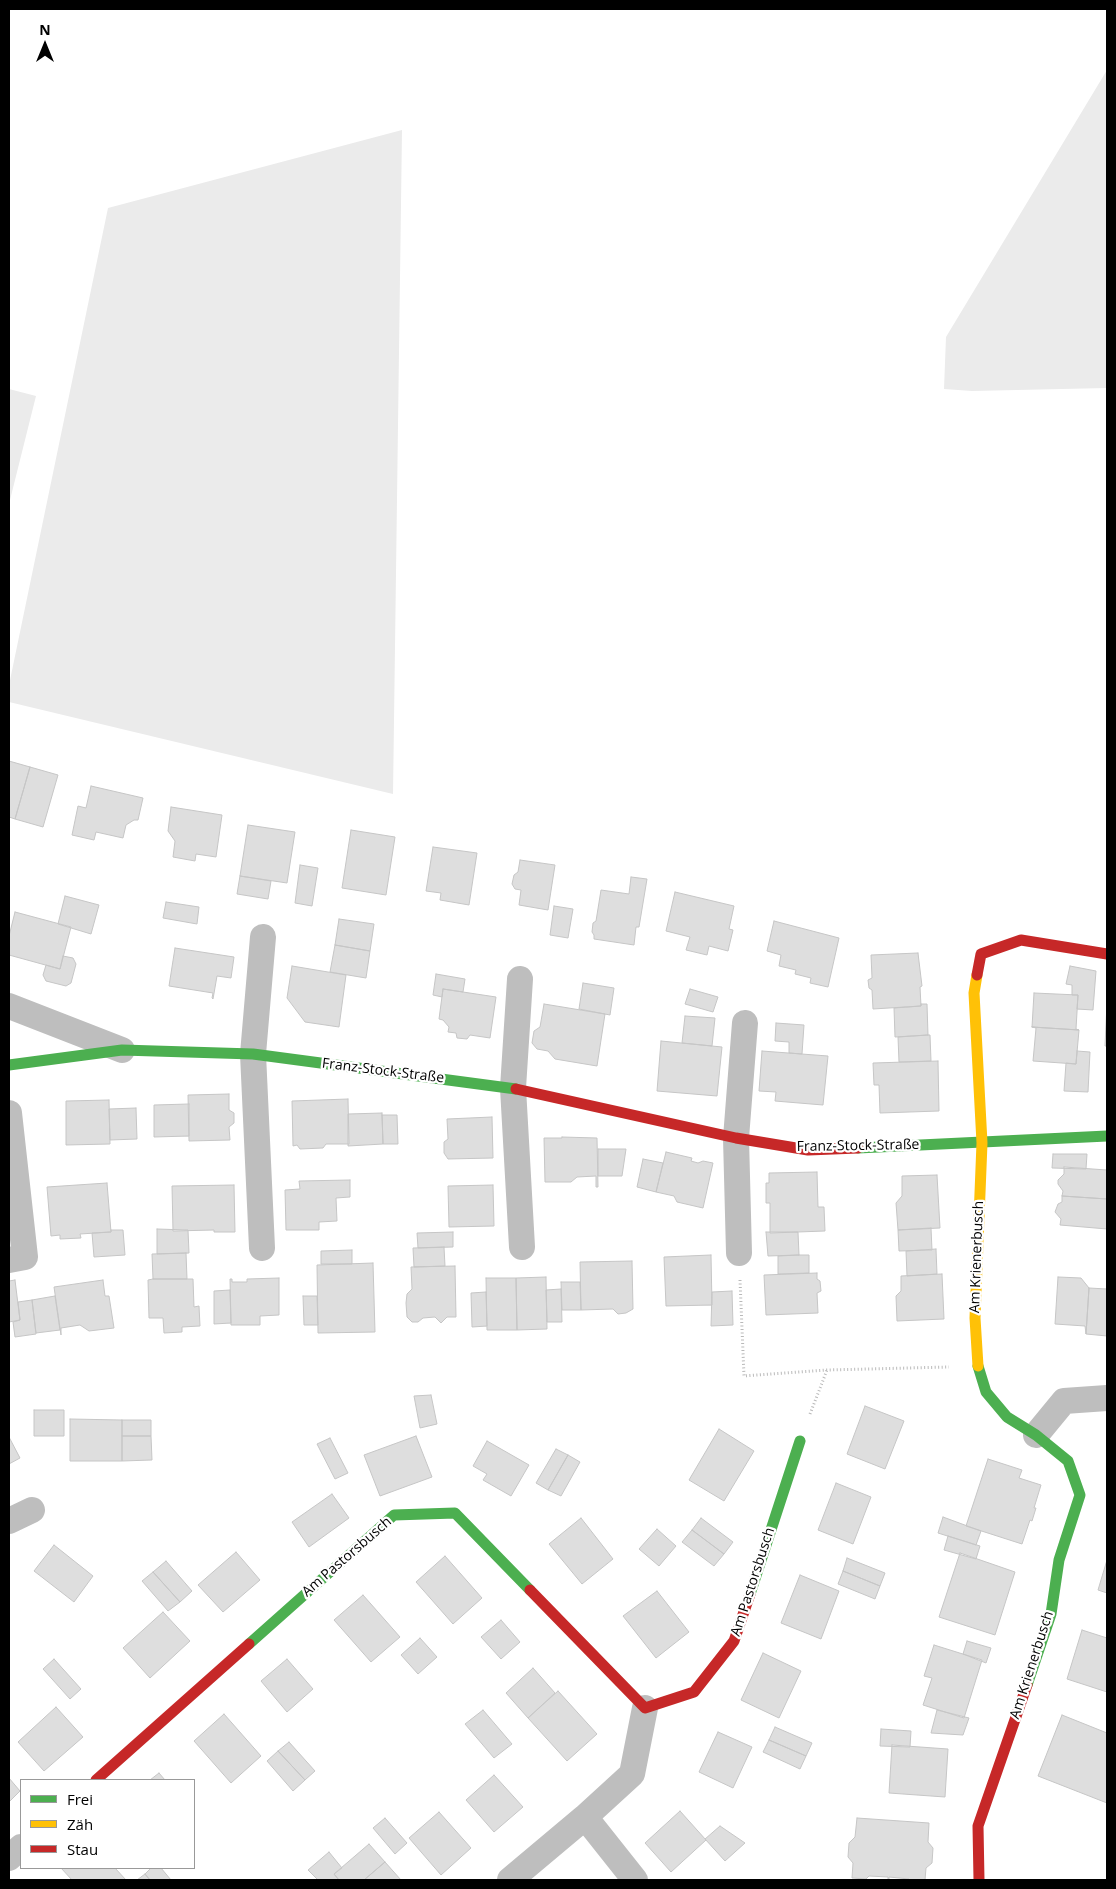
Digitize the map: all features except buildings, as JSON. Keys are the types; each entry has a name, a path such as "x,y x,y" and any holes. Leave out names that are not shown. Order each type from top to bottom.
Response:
{"street":[{"path":"262,1248 253,1054 263,937"},
{"name":"Am Krienerbusch","path":"979,1880 978,1826 1051,1614 1058,1560 1080,1495 1068,1460 1036,1435 1007,1417 986,1392 978,1367 975,1318 982,1143 974,993 981,954 1020,940 1107,954"},
{"path":"520,979 513,1088 522,1247"},
{"name":"Franz-Stock-Straße","path":"9,1006 122,1050"},
{"path":"739,1253 736,1138 745,1023"},
{"name":"Franz-Stock-Straße","path":"9,1065 122,1050 253,1054 513,1088 736,1138 808,1150 1107,1136"},
{"path":"9,1113 25,1257 9,1260"},
{"path":"1036,1435 1064,1401 1107,1398"},
{"name":"Am Pastorsbusch","path":"97,1779 394,1515 455,1513 645,1708 694,1692 734,1641 800,1441"},
{"path":"9,1521 32,1510"},
{"path":"510,1880 585,1817 632,1774 645,1708"},
{"path":"585,1817 635,1880"},
{"path":"9,1858 20,1848"}],"path":[{"path":"739,1253 744,1376 827,1370 978,1367"},
{"path":"800,1441 827,1370"}],"shaded area":[{"path":"1107,70 1107,388 972,391 944,389 946,337"},
{"path":"402,130 393,794 9,702 9,685 108,208"},
{"path":"9,389 36,396 9,504"}],"traffic: fast":[{"path":"9,1065 122,1050 253,1054 516,1089"},
{"path":"858,1148 1107,1136"},
{"path":"978,1366 986,1392 1007,1417 1036,1435 1068,1461 1080,1495 1059,1560 1051,1614 1027,1685"},
{"path":"750,1594 800,1441"},
{"path":"249,1644 394,1515 455,1513 530,1590"}],"traffic: slow":[{"path":"977,975 974,993 982,1143 975,1318 978,1366"}],"traffic: jam":[{"path":"977,975 981,954 1021,940 1107,954"},
{"path":"516,1089 736,1138 808,1150 858,1148"},
{"path":"530,1590 645,1708 694,1692 734,1641 750,1594"},
{"path":"97,1779 249,1644"},
{"path":"979,1880 978,1826 1027,1685"}]}
